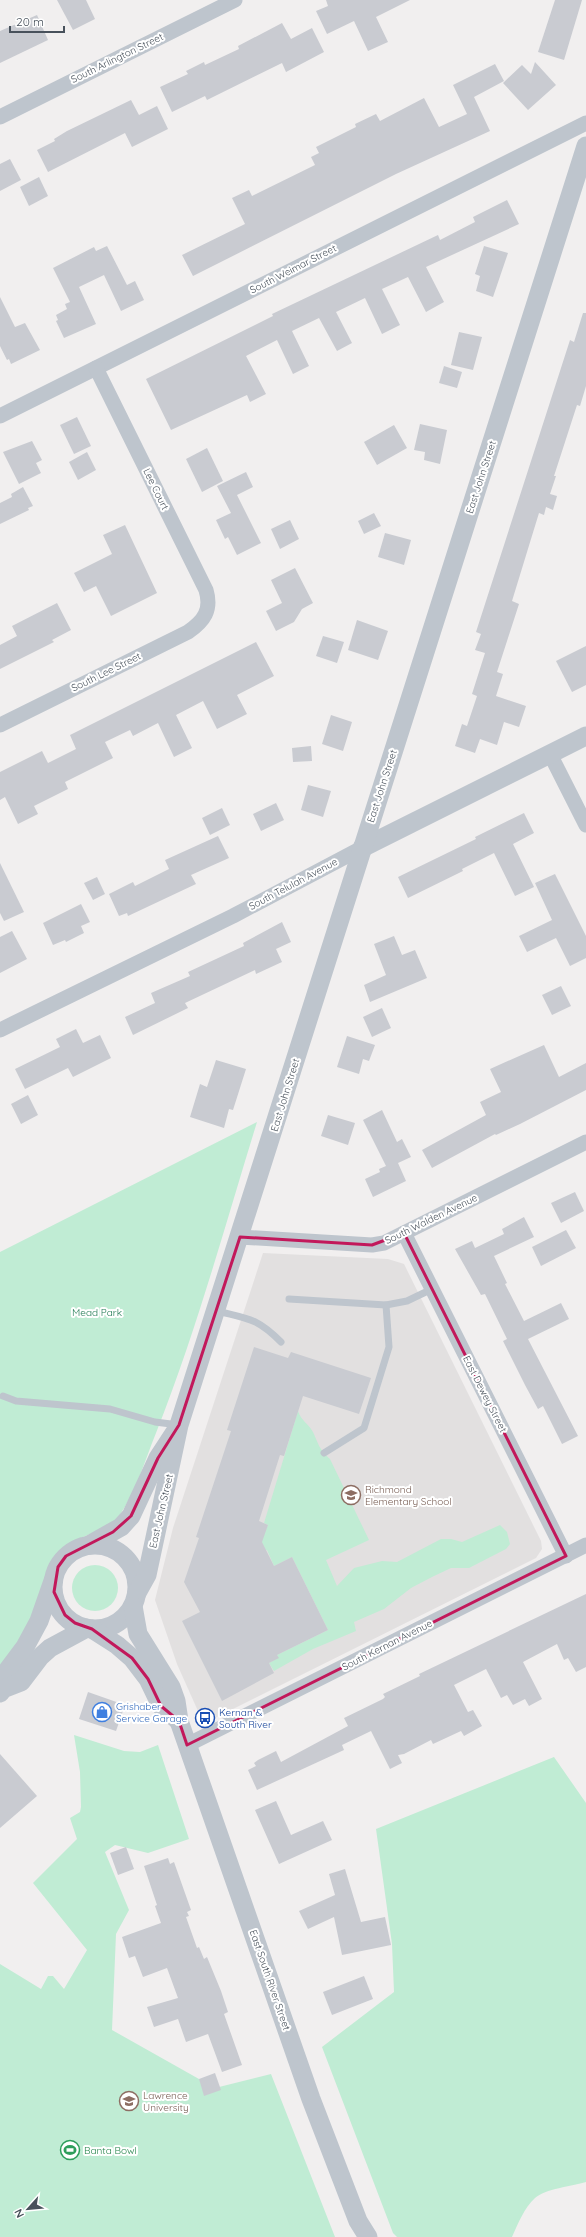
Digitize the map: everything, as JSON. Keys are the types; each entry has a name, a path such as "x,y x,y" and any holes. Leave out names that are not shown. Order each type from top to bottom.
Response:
{"street":[{"name":"South Arlington Street","path":"0,117 235,0"},
{"name":"South Weimar Street","path":"0,416 586,123"},
{"name":"East John Street","path":"135,1600 147,1575 179,1426 586,146"},
{"name":"Lee Court","path":"96,368 206,590 208,604 207,612"},
{"name":"South Lee Street","path":"0,725 188,632 199,624 207,612"},
{"name":"South Telulah Avenue","path":"0,1030 237,914 362,848 586,736"},
{"path":"550,754 586,825"},
{"name":"South Walden Avenue","path":"240,1237 372,1245 384,1243 586,1142"},
{"name":"East Dewey Street","path":"404,1233 566,1556"},
{"name":"East John Street","path":"89,1545 121,1527 131,1516 144,1493 158,1458 179,1426"},
{"path":"2,1691 7,1671 25,1646 39,1621 58,1567 66,1556 77,1549 89,1545 102,1545 115,1549 125,1557 133,1568 137,1580 135,1600 126,1616 116,1623 105,1628 90,1628 75,1624 65,1616 58,1605 54,1592 54,1579"},
{"name":"South Kernan Avenue","path":"187,1745 586,1546"},
{"name":"East South River Street","path":"135,1600 138,1634 172,1687 179,1721 187,1745 311,2099 358,2221 368,2237"},
{"path":"2,1691 21,1682 40,1657 50,1648 90,1628"},
{"path":"90,1628 117,1645 132,1658 148,1679 161,1706 179,1721"}],"lane":[{"path":"289,1299 386,1305 407,1301 432,1290"},
{"path":"324,1453 364,1428 389,1347 386,1305"},
{"path":"216,1311 251,1319 264,1325 281,1342"},
{"path":"3,1396 16,1400 110,1410 155,1422 179,1426"}],"highlighted area":[{"path":"404,1233 566,1556 187,1745 179,1721 161,1706 148,1679 132,1658 92,1629 75,1623 65,1615 54,1592 58,1567 66,1556 113,1532 131,1516 158,1458 179,1425 240,1237 372,1245"}],"shaded area":[{"name":"Richmond Elementary School","path":"263,1253 388,1259 404,1264 541,1541 542,1549 536,1558 215,1718 202,1720 177,1664 155,1600 173,1528"}],"green space":[{"name":"Mead Park","path":"257,1122 210,1279 171,1395 130,1497 119,1516 112,1523 96,1532 78,1539 62,1549 55,1557 45,1576 35,1609 28,1625 0,1668 0,1252"},
{"path":"298,1411 301,1418 313,1432 321,1449 330,1459 369,1540 326,1560 337,1586 354,1568 382,1561 397,1562 441,1539 451,1539 462,1542 500,1525 507,1532 510,1544 506,1549 469,1568 451,1568 411,1588 384,1609 354,1622 356,1631 313,1649 274,1671 269,1663 278,1658 277,1655 328,1630 292,1557 274,1566 267,1550 264,1551 260,1543 268,1525 264,1523"},
{"path":"95,1565 108,1569 114,1575 118,1588 114,1601 108,1607 95,1611 82,1607 76,1601 72,1588 76,1575 82,1569"},
{"name":"Lawrence University","path":"74,1735 124,1751 140,1752 158,1745 189,1839 148,1853 115,1845 105,1852 129,1910 116,1934 112,2030 215,2088 271,2074 335,2237 0,2237 0,1964 41,1989 48,1976 53,1976 64,1989 87,1950 33,1883 77,1839 70,1818 80,1812 81,1807 80,1772"},
{"path":"554,1757 586,1803 586,2182 552,2190 539,2195 524,2211 512,2237 397,2237 393,2233 322,2047 394,1992 392,1944 376,1829"}],"building":[{"path":"57,0 86,0 95,19 73,30"},
{"path":"326,0 410,0 376,17 388,42 368,51 354,21 327,34 316,11 328,6"},
{"path":"555,0 582,0 564,60 538,52"},
{"path":"37,15 48,40 0,63 0,31"},
{"path":"282,23 291,39 312,28 324,52 286,72 282,63 207,100 205,96 172,112 160,87 188,74 186,71 204,62 205,65 239,49 238,46"},
{"path":"535,62 556,85 528,110 503,83 522,65 531,74"},
{"path":"495,64 504,81 474,97 490,131 396,174 193,276 182,255 245,224 232,198 249,190 252,196 315,165 311,157 319,153 316,147 356,127 355,124 376,114 380,121 424,98 439,127 467,114 453,85"},
{"path":"131,100 139,115 157,106 168,129 132,147 125,133 48,172 37,150 55,141 54,139 67,131"},
{"path":"10,159 21,180 0,191 0,164"},
{"path":"39,177 48,196 29,206 20,187"},
{"path":"507,200 519,224 426,267 444,302 426,312 408,277 382,289 400,325 382,334 365,298 336,312 352,343 337,351 319,318 292,331 309,366 293,374 277,340 246,356 266,394 250,402 247,395 171,430 146,379 273,316 272,314 438,235 440,240 475,222 473,217"},
{"path":"107,246 127,285 135,281 144,300 121,311 104,275 79,287 96,324 64,338 56,321 58,320 56,315 67,309 65,304 70,302 53,268 94,247 96,251"},
{"path":"484,246 508,253 493,297 476,291 480,276 475,274"},
{"path":"0,297 15,327 25,323 40,350 11,364 9,359 7,360 0,346"},
{"path":"583,313 586,313 586,386 580,406 577,405 554,476 556,476 550,494 557,496 553,510 546,507 544,515 539,513 512,601 519,604 497,672 503,674 496,696 526,706 519,727 504,722 497,745 480,739 475,753 455,746 462,724 467,726 477,696 472,694 485,653 475,650 481,634 476,632 570,340 574,342"},
{"path":"459,332 482,337 473,370 451,365"},
{"path":"444,366 462,372 457,388 439,383"},
{"path":"77,417 91,446 74,454 60,425"},
{"path":"420,424 447,430 440,464 424,460 425,452 414,450"},
{"path":"394,425 407,448 377,465 364,442"},
{"path":"32,441 42,460 36,463 41,473 19,484 3,452"},
{"path":"207,448 223,481 202,492 186,459"},
{"path":"87,452 96,470 78,480 69,462"},
{"path":"246,472 253,487 237,495 261,543 237,555 228,537 225,539 216,520 231,513 217,486"},
{"path":"23,487 33,506 28,508 29,510 0,524 0,503 12,497 11,494"},
{"path":"374,513 381,526 364,534 358,521"},
{"path":"290,520 299,539 280,549 271,529"},
{"path":"125,525 157,593 111,616 96,586 84,592 74,573 112,554 103,535"},
{"path":"385,533 411,540 404,565 378,557"},
{"path":"295,568 313,603 302,609 294,622 276,631 266,611 282,603 271,580"},
{"path":"57,603 71,630 52,640 54,642 0,669 0,645 17,636 12,626"},
{"path":"357,620 388,631 378,660 348,650"},
{"path":"323,636 344,642 337,663 316,656"},
{"path":"256,642 274,676 237,695 247,714 217,729 203,701 176,715 192,748 174,757 158,723 133,736 130,730 105,742 113,758 65,782 68,789 34,806 38,814 18,824 5,797 0,800 0,772 42,751 48,763 76,749 70,735"},
{"path":"586,646 586,685 572,692 556,661"},
{"path":"331,715 352,722 343,751 322,744"},
{"path":"311,746 312,761 293,762 292,748"},
{"path":"308,785 331,791 323,817 301,810"},
{"path":"276,803 284,820 261,831 253,814"},
{"path":"222,808 230,825 210,835 202,818"},
{"path":"524,813 534,833 513,844 534,887 515,896 494,853 462,869 463,871 408,898 398,877 476,839 475,837"},
{"path":"218,836 229,858 191,875 196,884 128,916 127,913 119,916 109,894 133,882 135,886 169,869 165,860"},
{"path":"0,863 24,912 4,921 0,913"},
{"path":"555,874 586,936 586,958 570,966 556,938 527,952 519,936 552,920 535,883"},
{"path":"97,877 105,894 93,900 84,883"},
{"path":"81,904 90,922 81,926 84,933 66,942 65,940 53,945 43,923"},
{"path":"282,922 291,942 276,949 282,962 256,974 255,970 185,1003 188,1008 133,1035 125,1017 155,1003 151,993 190,976 188,972 244,946 243,943"},
{"path":"12,931 27,959 0,973 0,937"},
{"path":"394,936 402,955 415,950 427,978 370,1002 364,985 386,975 374,944"},
{"path":"561,986 571,1006 552,1015 542,995"},
{"path":"382,1008 391,1028 372,1037 363,1017"},
{"path":"76,1029 83,1043 100,1035 111,1058 73,1077 68,1068 25,1089 15,1069 60,1047 56,1039"},
{"path":"347,1036 375,1045 369,1061 363,1059 359,1074 337,1067"},
{"path":"544,1045 559,1077 586,1063 586,1090 520,1124 496,1135 495,1134 432,1168 422,1150 486,1115 480,1102 501,1092 490,1069"},
{"path":"216,1060 246,1069 233,1110 229,1109 224,1128 190,1117 200,1084 207,1087"},
{"path":"28,1095 38,1115 21,1124 11,1104"},
{"path":"382,1110 397,1142 402,1139 411,1157 398,1163 406,1181 373,1197 365,1179 380,1172 379,1169 386,1166 363,1120"},
{"path":"328,1115 355,1123 348,1145 321,1136"},
{"path":"575,1192 584,1211 561,1223 551,1203"},
{"path":"524,1217 534,1237 494,1256 507,1283 505,1284 524,1321 561,1303 569,1319 528,1339 578,1436 562,1444 543,1406 538,1409 525,1385 503,1341 507,1339 485,1294 481,1295 455,1249 472,1241 475,1248 504,1234 502,1229"},
{"path":"566,1230 576,1248 541,1266 532,1247"},
{"path":"254,1347 288,1358 291,1352 371,1378 359,1414 303,1396 284,1456 280,1455 259,1521 268,1525 262,1542 274,1566 292,1557 328,1630 277,1655 279,1658 269,1663 274,1673 222,1701 182,1621 200,1612 184,1582 199,1538 196,1537 231,1431 227,1430"},
{"path":"586,1594 586,1667 576,1672 568,1658 564,1660 557,1644 523,1662 542,1699 529,1706 525,1699 513,1705 507,1695 501,1698 486,1669 454,1685 468,1712 473,1710 482,1726 464,1736 461,1731 433,1744 431,1740 404,1754 398,1755 402,1763 390,1769 371,1731 342,1745 344,1750 257,1790 248,1770 256,1766 254,1763 258,1760 276,1751 281,1762 348,1726 344,1718 383,1699 385,1697 383,1694 420,1676 419,1674"},
{"name":"Grishaber Service Garage","path":"88,1692 125,1705 116,1731 79,1719"},
{"path":"0,1754 37,1796 0,1828"},
{"path":"276,1801 291,1835 323,1821 332,1840 279,1864 255,1810"},
{"path":"126,1847 134,1869 118,1875 110,1853"},
{"path":"168,1858 170,1864 174,1862 191,1910 187,1912 189,1916 186,1917 197,1948 199,1947 204,1959 207,1957 221,1991 228,2012 224,2014 242,2065 222,2072 208,2034 186,2042 178,2019 154,2027 147,2007 178,1998 167,1968 143,1977 135,1956 129,1958 122,1937 161,1923 155,1906 157,1905 144,1866"},
{"path":"345,1869 361,1922 385,1917 391,1945 342,1955 334,1917 308,1929 299,1911 335,1895 329,1874"},
{"path":"364,1976 373,1999 332,2015 323,1992"},
{"path":"215,2073 221,2090 204,2096 199,2079"}],"place":[{"name":"Richmond Elementary School","path":"351,1495"},
{"name":"Grishaber Service Garage","path":"102,1712"},
{"name":"Kernan & South River","path":"205,1718"},
{"name":"Lawrence University","path":"129,2101"},
{"name":"Banta Bowl","path":"70,2150"}]}
